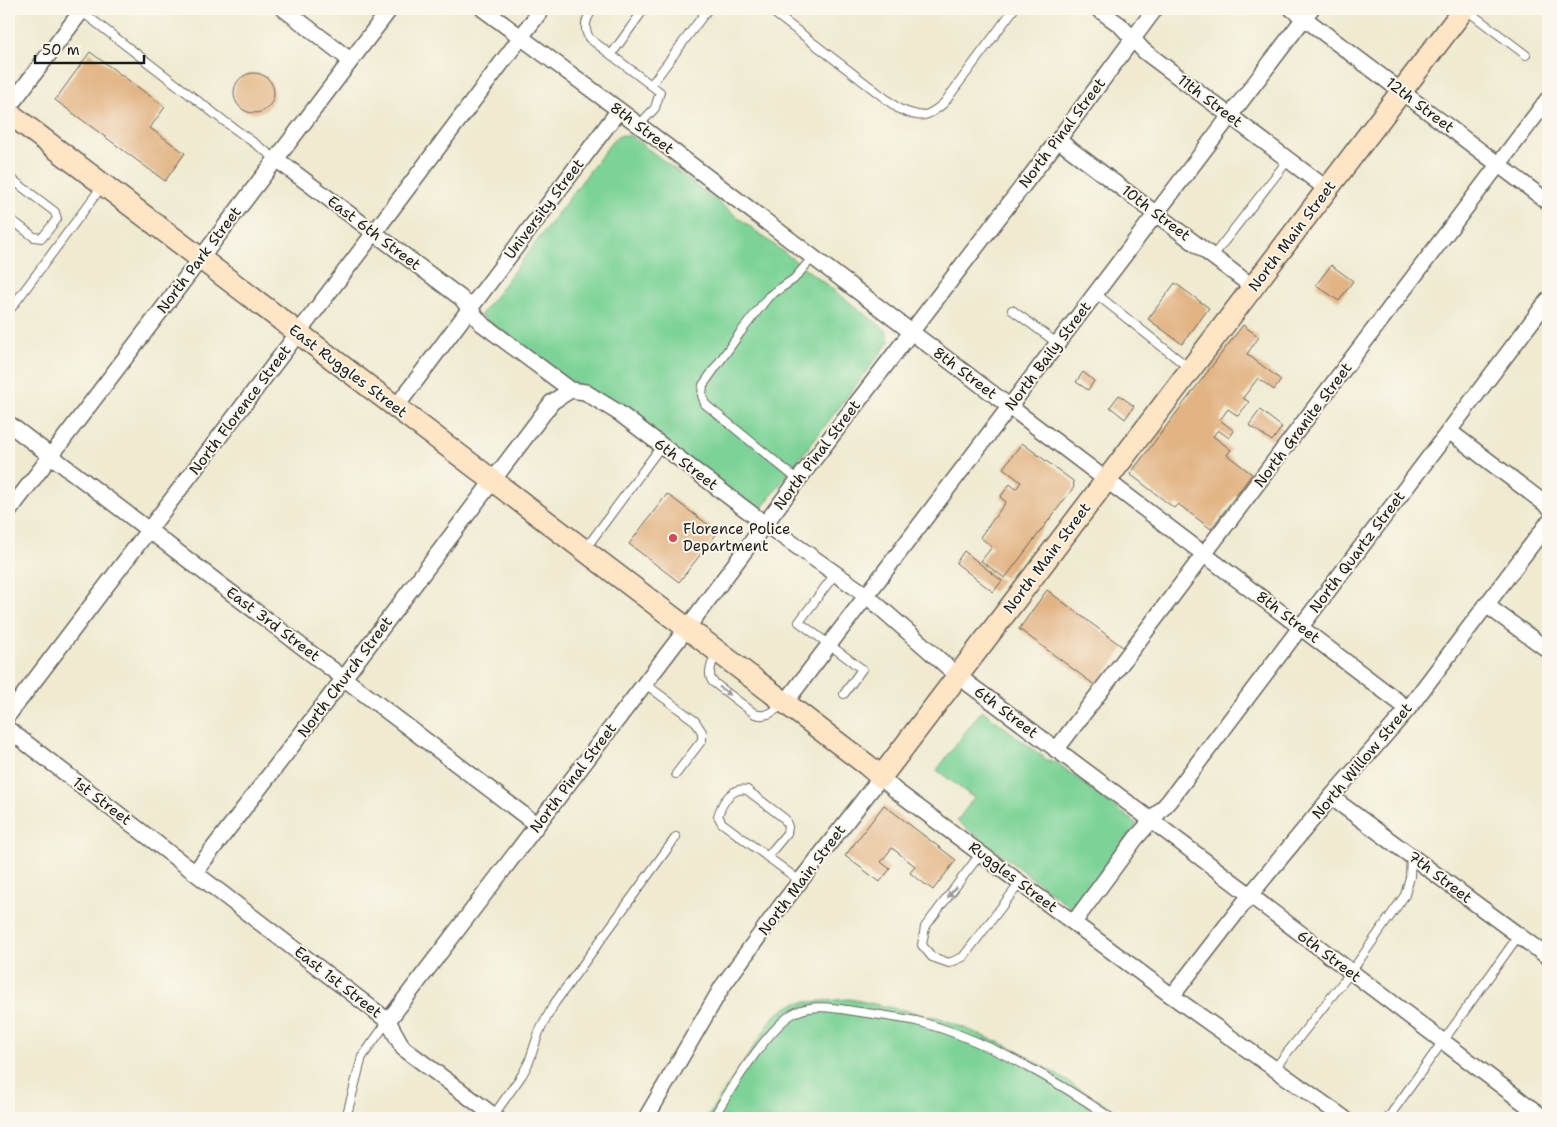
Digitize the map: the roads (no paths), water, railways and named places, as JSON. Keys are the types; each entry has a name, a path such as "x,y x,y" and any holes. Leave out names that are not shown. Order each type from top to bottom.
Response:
{"street":[{"path":"9,106 81,9"},
{"path":"284,9 350,60"},
{"name":"North Park Street","path":"9,511 390,9"},
{"name":"8th Street","path":"483,9 1408,708"},
{"name":"North Florence Street","path":"9,714 374,234 542,9"},
{"name":"11th Street","path":"1098,9 1120,25 1144,51 1327,189"},
{"name":"North Pinal Street","path":"388,1020 644,683 688,628 1155,9"},
{"name":"North Main Street","path":"646,1118 722,987 800,881 1465,9"},
{"name":"12th Street","path":"1302,12 1402,92 1548,202"},
{"name":"North Baily Street","path":"785,703 1230,116 1302,12"},
{"name":"North Granite Street","path":"1056,750 1548,99"},
{"name":"University Street","path":"396,407 619,110"},
{"name":"East Ruggles Street","path":"9,113 688,628"},
{"name":"10th Street","path":"1058,140 1253,287"},
{"name":"East 6th Street","path":"276,159 461,298 470,309"},
{"name":"North Quartz Street","path":"1074,922 1136,838 1169,800 1548,300"},
{"name":"6th Street","path":"470,309 481,323 571,390 585,392 612,408 765,524 866,595 958,676 1152,820 1544,1118"},
{"name":"North Church Street","path":"195,872 494,481 552,402 571,390"},
{"name":"East 3rd Street","path":"9,424 538,825"},
{"path":"1449,431 1548,506"},
{"name":"North Willow Street","path":"1172,996 1250,895 1408,708 1548,523"},
{"path":"1486,605 1548,650"},
{"name":"Ruggles Street","path":"688,628 867,764 895,790 1172,996 1344,1118"},
{"name":"1st Street","path":"9,730 195,872"},
{"name":"7th Street","path":"1331,797 1548,957"},
{"name":"East 1st Street","path":"195,872 388,1020 403,1048 495,1117"}],"lane":[{"path":"81,9 224,121 276,159"},
{"path":"593,9 586,18 585,30 589,38 660,92 655,108 639,126"},
{"path":"611,55 644,9"},
{"path":"651,85 708,9"},
{"path":"769,9 899,109 916,116 932,114 944,103 1014,9"},
{"path":"1465,9 1526,55"},
{"path":"1213,256 1288,160"},
{"path":"9,177 55,212 57,218 42,238 34,237 9,218"},
{"path":"9,312 103,185"},
{"path":"798,480 705,404 702,395 703,385 769,296 794,279 813,257"},
{"path":"1095,293 1190,369"},
{"path":"1012,310 1057,343"},
{"path":"584,550 662,445"},
{"path":"835,574 799,622 862,669 844,694"},
{"path":"644,683 696,721 702,732 702,740 676,774"},
{"path":"1548,760 1548,783"},
{"path":"768,857 787,834 788,827 785,819 747,790 733,791 721,807 718,816 722,822 768,857 800,881"},
{"path":"495,1117 529,1062 539,1032 554,1004 676,837"},
{"path":"981,853 925,927 922,944 932,957 949,963 962,957 1020,882"},
{"path":"1275,1068 1351,972 1405,895 1410,877 1411,855"},
{"path":"1388,1118 1519,936"},
{"path":"713,1118 764,1042 780,1024 798,1011 825,1007 915,1021 953,1032 1013,1060 1092,1105 1111,1118"},
{"path":"346,1118 362,1057 388,1020"}],"place":[{"name":"Florence Police Department","path":"673,538"}]}
